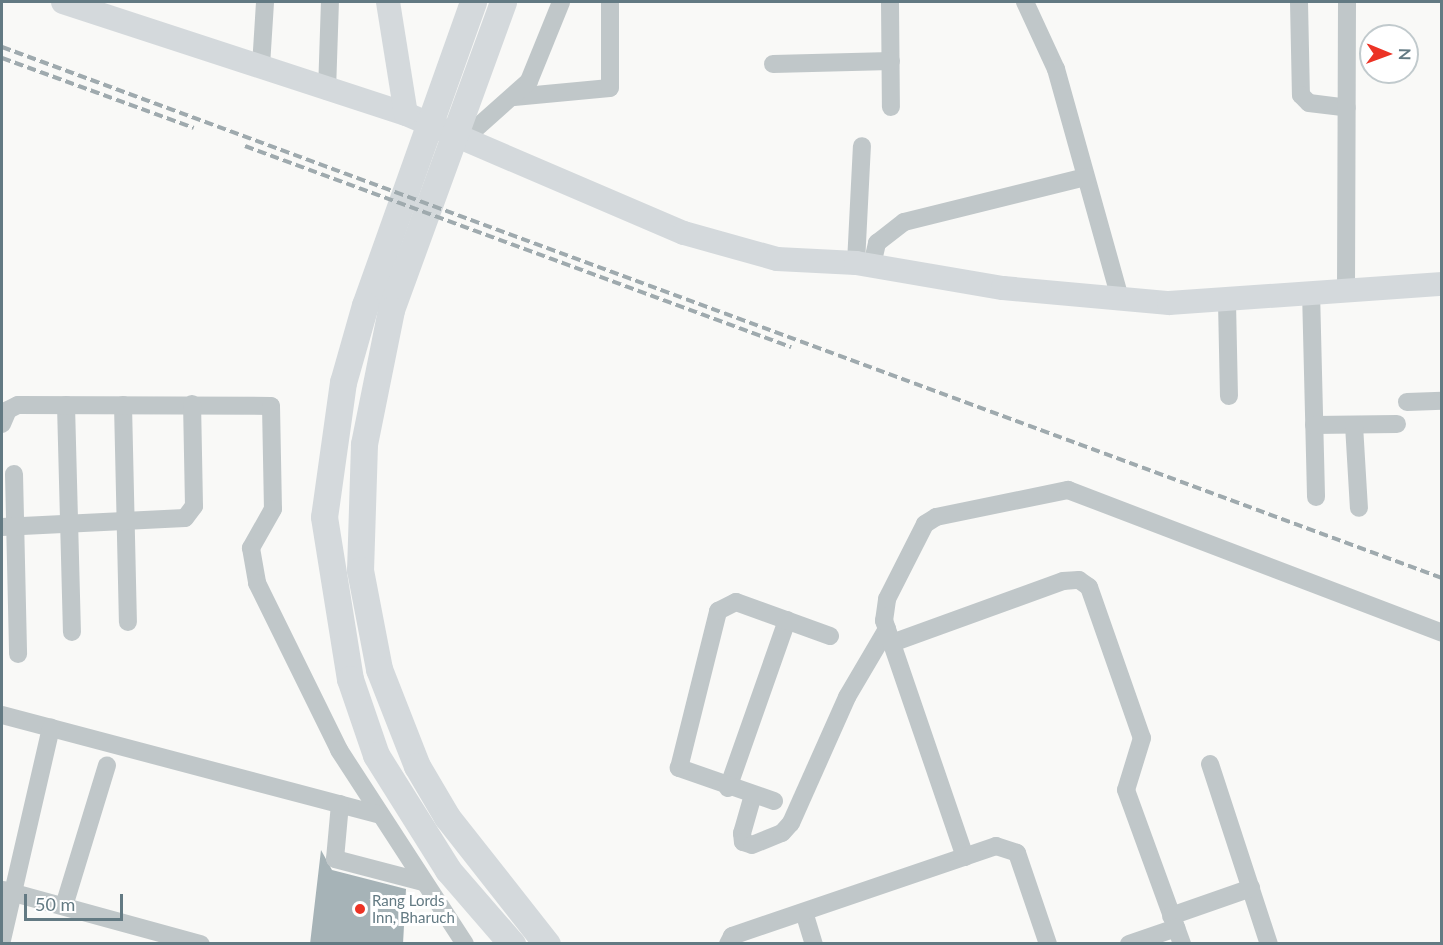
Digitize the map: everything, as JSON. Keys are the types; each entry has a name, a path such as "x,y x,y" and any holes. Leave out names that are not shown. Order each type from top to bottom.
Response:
{"highway":[{"path":"474,2 475,46"},
{"path":"503,2 475,46 378,307 343,382 324,517 350,679 376,755 406,810 448,870 512,944"},
{"path":"378,307 358,505 360,570 379,669 400,729 447,817 547,944"}],"main road":[{"path":"63,2 99,8 327,91 406,114 728,248 777,259 864,264 1003,288 1119,295 1169,303 1227,302 1311,291 1442,284"},
{"path":"388,2 406,114"}],"street":[{"path":"261,66 266,2"},
{"path":"327,91 330,2"},
{"path":"464,139 514,97 539,67 561,2"},
{"path":"514,97 610,88 615,76 610,2"},
{"path":"890,2 891,107"},
{"path":"1025,2 1056,69 1119,295"},
{"path":"1299,2 1301,95 1309,103 1347,108"},
{"path":"1346,289 1347,2"},
{"path":"773,64 891,61"},
{"path":"862,146 864,264"},
{"path":"864,264 877,243 904,222 1086,177"},
{"path":"1311,291 1316,497"},
{"path":"1227,302 1228,396"},
{"path":"1407,402 1442,401"},
{"path":"2,424 8,410 18,405 265,403 274,411 273,509 253,542 251,564 291,661 378,814 465,944"},
{"path":"8,526 185,518 191,513 192,404"},
{"path":"66,405 72,632"},
{"path":"123,405 128,622"},
{"path":"1314,425 1397,424"},
{"path":"1354,425 1359,508"},
{"path":"14,474 8,526 18,654"},
{"path":"965,857 889,636 887,599 925,524 950,512 1068,490 1442,633"},
{"path":"753,795 742,833 743,842 752,844 782,833 791,823 847,697 889,636 1063,581 1079,580 1089,587 1142,738 1126,790 1176,929"},
{"path":"774,801 685,774 678,759 718,611 736,602 830,636"},
{"path":"729,788 787,620"},
{"path":"2,715 378,814"},
{"path":"2,940 7,891 51,728"},
{"path":"1210,764 1269,944"},
{"path":"64,906 107,765"},
{"path":"340,804 335,859 423,882"},
{"path":"729,944 732,936 996,846 1017,853 1048,944"},
{"path":"1129,944 1176,929 1251,888"},
{"path":"7,891 201,944"},
{"path":"804,912 814,944"}],"building":[{"name":"Rang Lords Inn, Bharuch","path":"321,850 332,870 406,889 403,944 310,944"}],"railway":[{"path":"2,47 1442,578"},
{"path":"2,58 194,128"},
{"path":"245,146 791,347"}],"place":[{"name":"Rang Lords Inn, Bharuch","path":"360,909"}]}
